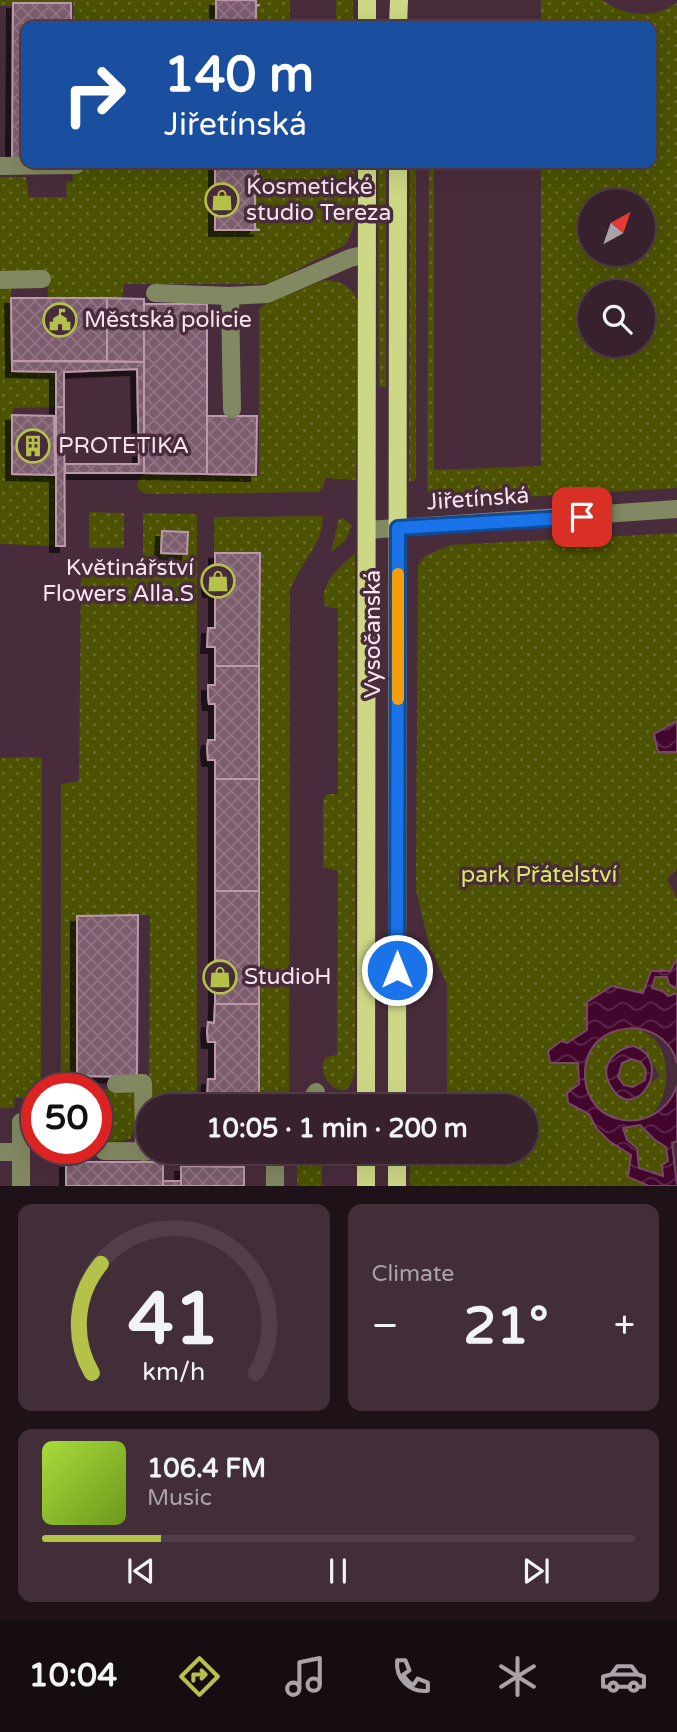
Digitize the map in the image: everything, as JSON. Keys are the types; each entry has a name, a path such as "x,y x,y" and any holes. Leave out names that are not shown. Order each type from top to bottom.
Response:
{"main road":[{"path":"367,0 367,21"},
{"path":"398,0 398,21"},
{"name":"Vysočanská","path":"366,1094 367,168"},
{"name":"Vysočanská","path":"397,1094 398,168"},
{"path":"366,1164 366,1186"},
{"path":"397,1164 397,1186"}],"street":[{"path":"0,166 21,166"},
{"path":"155,292 230,296 267,294 350,258 367,254"},
{"path":"0,280 42,279"},
{"path":"230,296 232,409"},
{"name":"Jiřetínská","path":"367,530 677,509"},
{"path":"116,1084 143,1083 143,1094"},
{"path":"21,1122 21,1186"},
{"path":"112,1151 136,1152"},
{"path":"0,1152 20,1152"},
{"path":"275,1186 276,1164"}],"green space":[{"path":"0,0 216,0 216,21 73,21 73,2 12,2 11,6 0,6"},
{"path":"256,0 290,0 290,21 256,21"},
{"path":"336,0 353,0 353,21 336,21"},
{"path":"541,0 603,0 620,10 639,14 659,12 677,3 677,488 440,502 431,498 427,489 429,168 434,168 434,470 541,466 541,168 656,168 656,21 541,21"},
{"path":"72,168 215,168 215,230 255,230 256,168 350,168 355,173 355,210 345,245 273,282 124,284 122,298 48,298 47,274 0,273 0,177 26,177 29,197 67,197 66,182 73,181"},
{"path":"378,168 386,168 386,387 379,387"},
{"path":"410,168 416,168 416,478 409,481"},
{"path":"324,280 346,286 359,305 356,480 325,478 319,492 147,494 139,490 137,483 144,473 259,475 259,309 267,303"},
{"path":"0,288 11,288 12,371 56,372 56,407 14,408 12,474 55,475 56,546 0,544"},
{"path":"89,512 124,513 124,548 89,548"},
{"path":"143,513 197,514 197,1094 149,1094 150,915 77,916 77,1073 61,1073 61,784 79,781 81,569 143,568","holes":["162,532 187,532 187,554 161,553"]},
{"path":"323,516 319,537 290,592 289,1094 255,1094 255,553 214,553 214,517"},
{"path":"339,518 352,526 345,541 331,552"},
{"name":"park Přátelství","path":"677,533 677,721 667,728 658,752 677,752 677,869 667,879 677,899 677,959 670,971 651,971 644,993 567,1043 578,1073 576,1087 568,1103 589,1114 597,1129 609,1141 631,1155 629,1177 649,1186 410,1186 410,1164 538,1164 538,1094 447,1094 447,984 429,945 416,890 418,565 425,556 450,545"},
{"path":"355,553 355,1066 353,1081 348,1088 341,1090 328,1082 323,1065 326,1057 337,1055 338,871 323,867 323,799 327,794 338,794 338,609 325,606 324,598 332,576"},
{"path":"0,758 42,758 41,1073 21,1073 21,1098 15,1098 14,1108 0,1108"},
{"path":"655,977 667,977 669,984 677,989 677,993 668,996 652,989"},
{"path":"623,1028 641,1030 654,1039 662,1052 666,1067 666,1084 662,1099 654,1112 643,1120 623,1121 606,1115 594,1102 587,1087 586,1069 591,1052 603,1038","holes":["644,1048 660,1076 628,1098 612,1084 608,1076 608,1064"]},
{"path":"632,1059 642,1063 646,1073 642,1083 632,1087 622,1083 618,1073 622,1063"},
{"path":"112,1089 130,1090 135,1094 136,1126 130,1139 112,1141"},
{"path":"640,1124 666,1147 668,1162 664,1177 639,1168 637,1148 627,1140 623,1128"},
{"path":"297,1164 322,1164 322,1186 297,1186"}],"water":[{"path":"677,721 677,752 658,752 654,734"},
{"path":"677,959 677,989 669,984 667,977 655,977 652,988 663,991 668,996 677,993 677,1063 669,1047 657,1035 626,1029 611,1033 598,1041 588,1055 585,1073 588,1092 596,1106 609,1115 624,1120 639,1120 654,1114 668,1103 677,1086 677,1141 672,1143 677,1186 649,1186 628,1177 631,1155 609,1141 597,1129 589,1114 568,1103 567,1093 579,1084 578,1063 550,1063 548,1051 561,1041 567,1043 587,1030 587,1002 612,986 643,993 651,971 670,971","holes":["640,1125 666,1147 668,1161 662,1165 663,1176 639,1168 637,1148 627,1140 623,1128"]},
{"path":"633,1046 646,1054 651,1064 647,1087 639,1096 630,1099 620,1097 610,1085 606,1071 615,1054","holes":["631,1059 641,1062 646,1070 645,1080 633,1087 624,1085 618,1077 622,1063"]}],"building":[{"path":"216,0 256,0 256,5 260,5 256,6 256,21 216,21"},
{"path":"13,3 71,3 71,21 21,21 21,162 12,162"},
{"path":"215,168 256,168 255,229 260,230 215,230"},
{"name":"Městská policie","path":"11,298 107,298 107,361 12,361"},
{"path":"107,298 144,299 144,362 107,361"},
{"path":"144,304 207,304 207,474 144,473"},
{"path":"12,361 144,362 144,473 65,473 65,464 139,464 137,369 64,372 64,407 56,407 56,372 12,371"},
{"path":"56,407 64,407 65,546 56,546"},
{"name":"PROTETIKA","path":"12,415 54,416 55,475 12,474"},
{"path":"207,416 257,416 256,475 207,474"},
{"path":"162,531 188,532 187,554 161,553"},
{"path":"215,553 260,553 259,666 215,666 215,647 207,647 208,628 215,628 215,591 209,591 208,572 215,572"},
{"path":"215,666 259,666 259,779 215,779 215,760 208,760 207,747 208,740 215,740 215,704 209,704 208,685 215,685"},
{"path":"215,779 259,779 259,891 215,891"},
{"path":"215,891 259,891 259,1004 215,1004"},
{"path":"138,915 137,1077 112,1077 112,1073 77,1073 77,916"},
{"path":"215,1004 259,1004 259,1094 207,1094 208,1079 215,1079 215,1042 208,1042 207,1032 208,1022 214,1023"},
{"path":"66,1164 163,1164 163,1186 66,1186"},
{"path":"181,1166 244,1167 244,1186 181,1186"},
{"path":"163,1181 181,1181 181,1186 163,1186"}],"slow traffic":[{"path":"398,574 398,699"}],"place":[{"name":"Kosmetické studio Tereza","path":"222,200"},
{"name":"Městská policie","path":"60,320"},
{"name":"PROTETIKA","path":"33,446"},
{"name":"Květinářství Flowers Alla.S","path":"218,581"},
{"name":"StudioH","path":"220,977"}],"route":[{"path":"397,970 398,528 582,517"}]}
